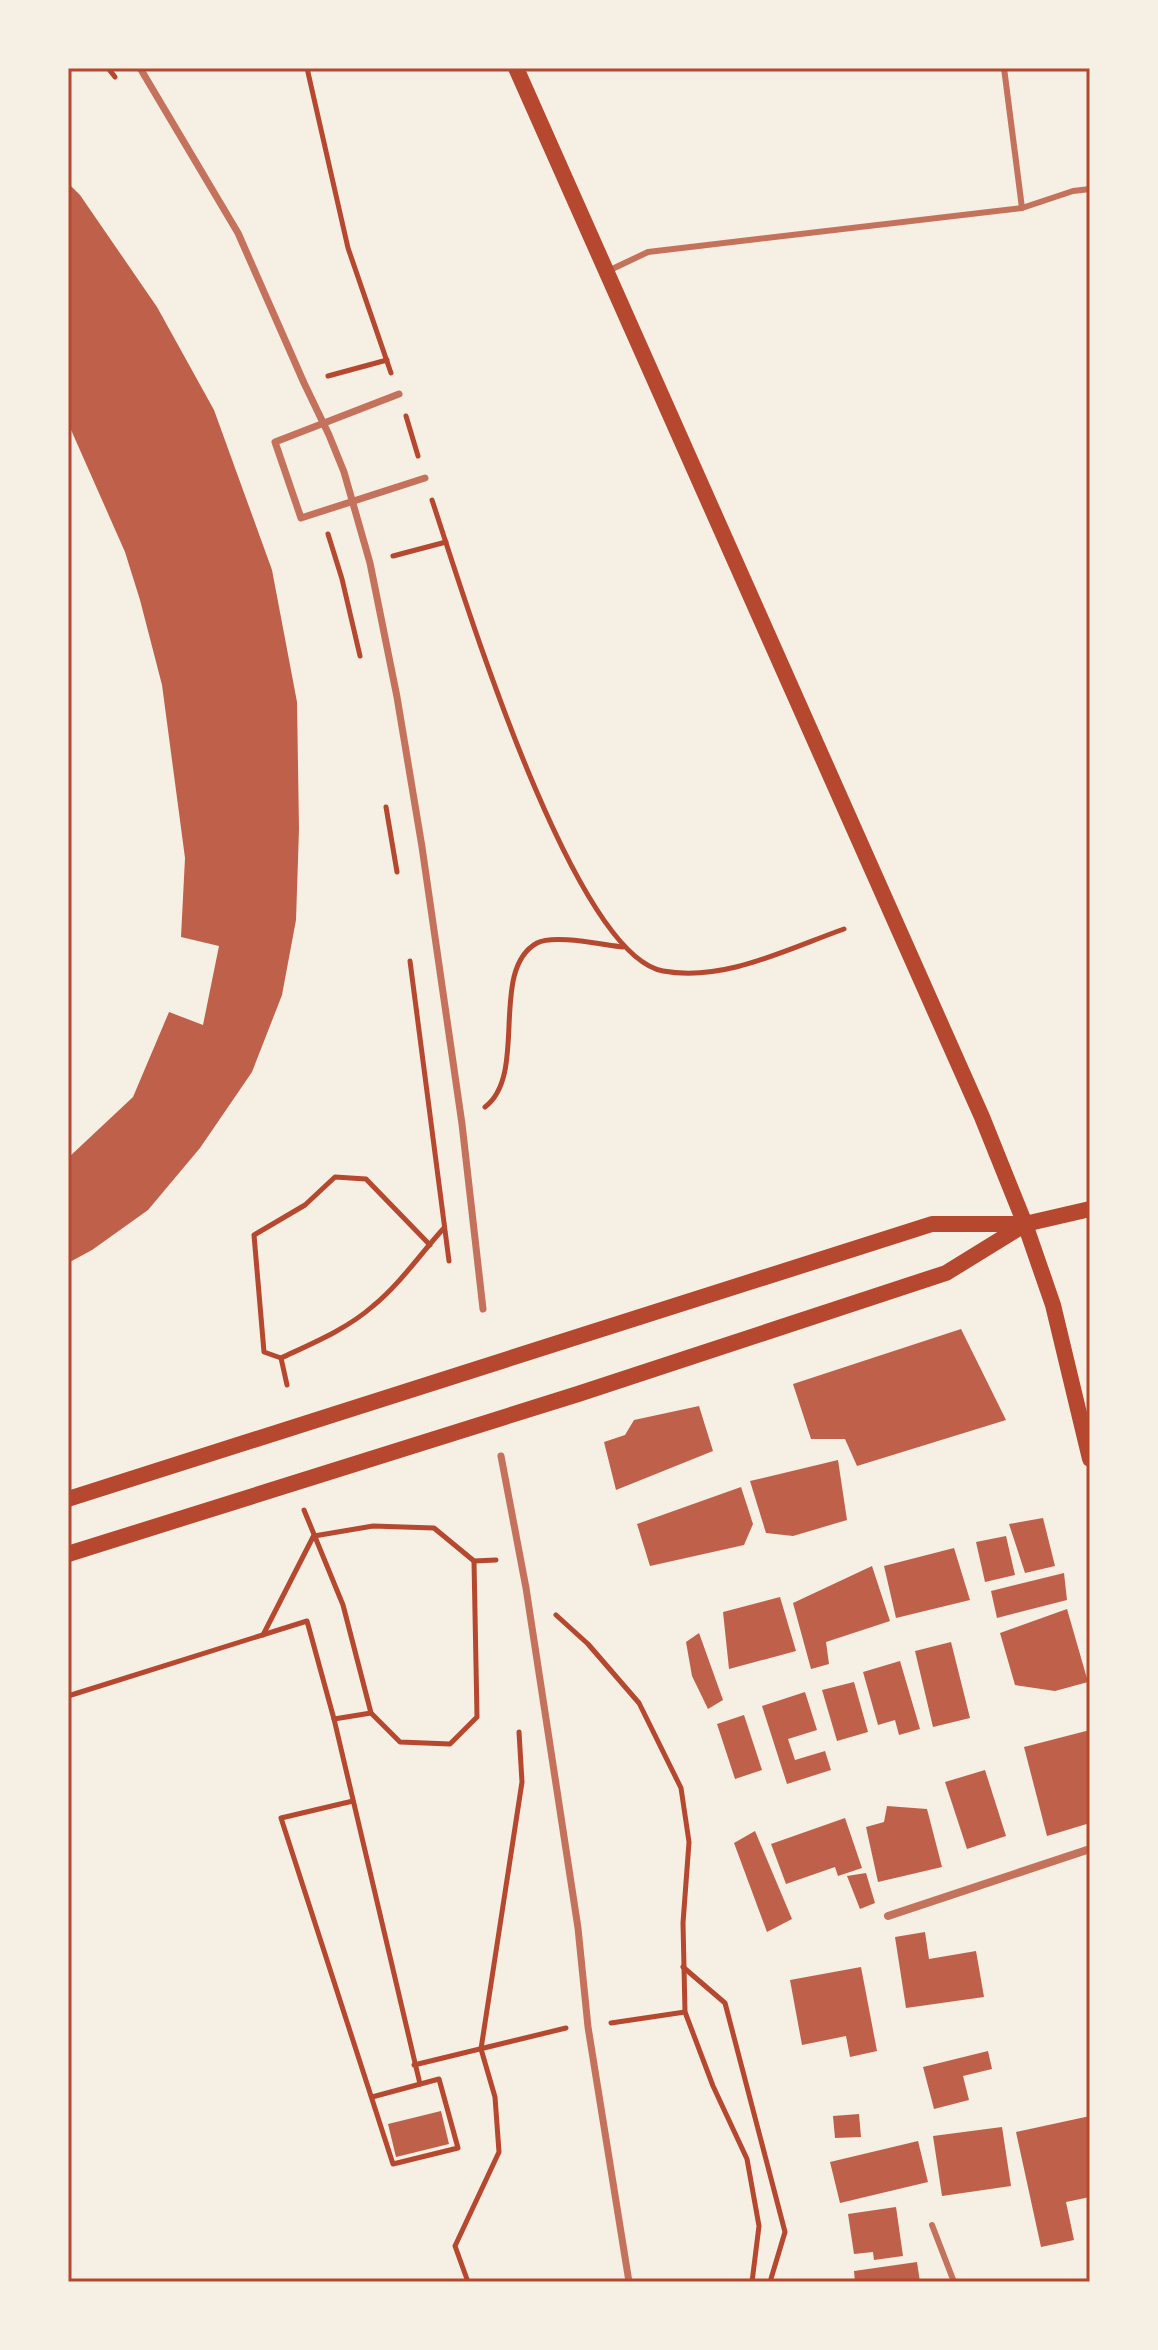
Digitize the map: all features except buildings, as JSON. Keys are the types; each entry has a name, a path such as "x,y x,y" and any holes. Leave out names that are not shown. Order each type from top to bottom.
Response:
{"main road":[{"path":"516,68 970,1088 1025,1224 1053,1305 1090,1459"},
{"path":"68,1499 932,1224 1025,1224 1090,1209"},
{"path":"68,1554 578,1394 946,1273 1025,1224"}],"street":[{"path":"140,68 238,233 344,472 370,563 397,697 462,1124 483,1309"},
{"path":"399,394 275,442 301,518 425,478"},
{"path":"501,1456 526,1588 578,1928 588,2027 629,2282"},
{"path":"888,1916 1090,1849"}],"lane":[{"path":"1004,68 1022,208"},
{"path":"606,272 648,252 1022,208 1073,191 1090,189"},
{"path":"932,2225 954,2282"}],"path":[{"path":"108,68 116,79"},
{"path":"307,68 348,248 516,746 572,865 597,909 623,947 659,971 707,974 844,929"},
{"path":"304,383 387,360"},
{"path":"325,524 342,579 362,665"},
{"path":"370,563 446,542"},
{"path":"385,799 397,874"},
{"path":"462,1124 497,1098 507,1058 513,976 525,955 538,943 553,940 623,947"},
{"path":"408,949 451,1273"},
{"path":"335,1177 366,1179 430,1245 373,1306 328,1336 281,1358 264,1352 254,1235 305,1205 335,1177"},
{"path":"281,1358 287,1385"},
{"path":"302,1506 314,1536 343,1605 371,1713 400,1742 450,1744 477,1717 474,1561 434,1528 373,1526 314,1536"},
{"path":"263,1636 314,1536"},
{"path":"493,1546 498,1575"},
{"path":"526,1588 588,1644 639,1703 681,1788 689,1842 683,1923 685,2012 713,2086 747,2159 759,2226 752,2282"},
{"path":"68,1696 307,1621 334,1719 420,2084"},
{"path":"334,1719 371,1713"},
{"path":"468,2282 455,2246 499,2152 495,2097 481,2049 522,1782 519,1724"},
{"path":"353,1801 281,1818 393,2164 458,2148 439,2079 372,2097"},
{"path":"683,1966 725,2003 785,2232 770,2282"},
{"path":"414,2065 567,2027 588,2027 685,2012"}]}
